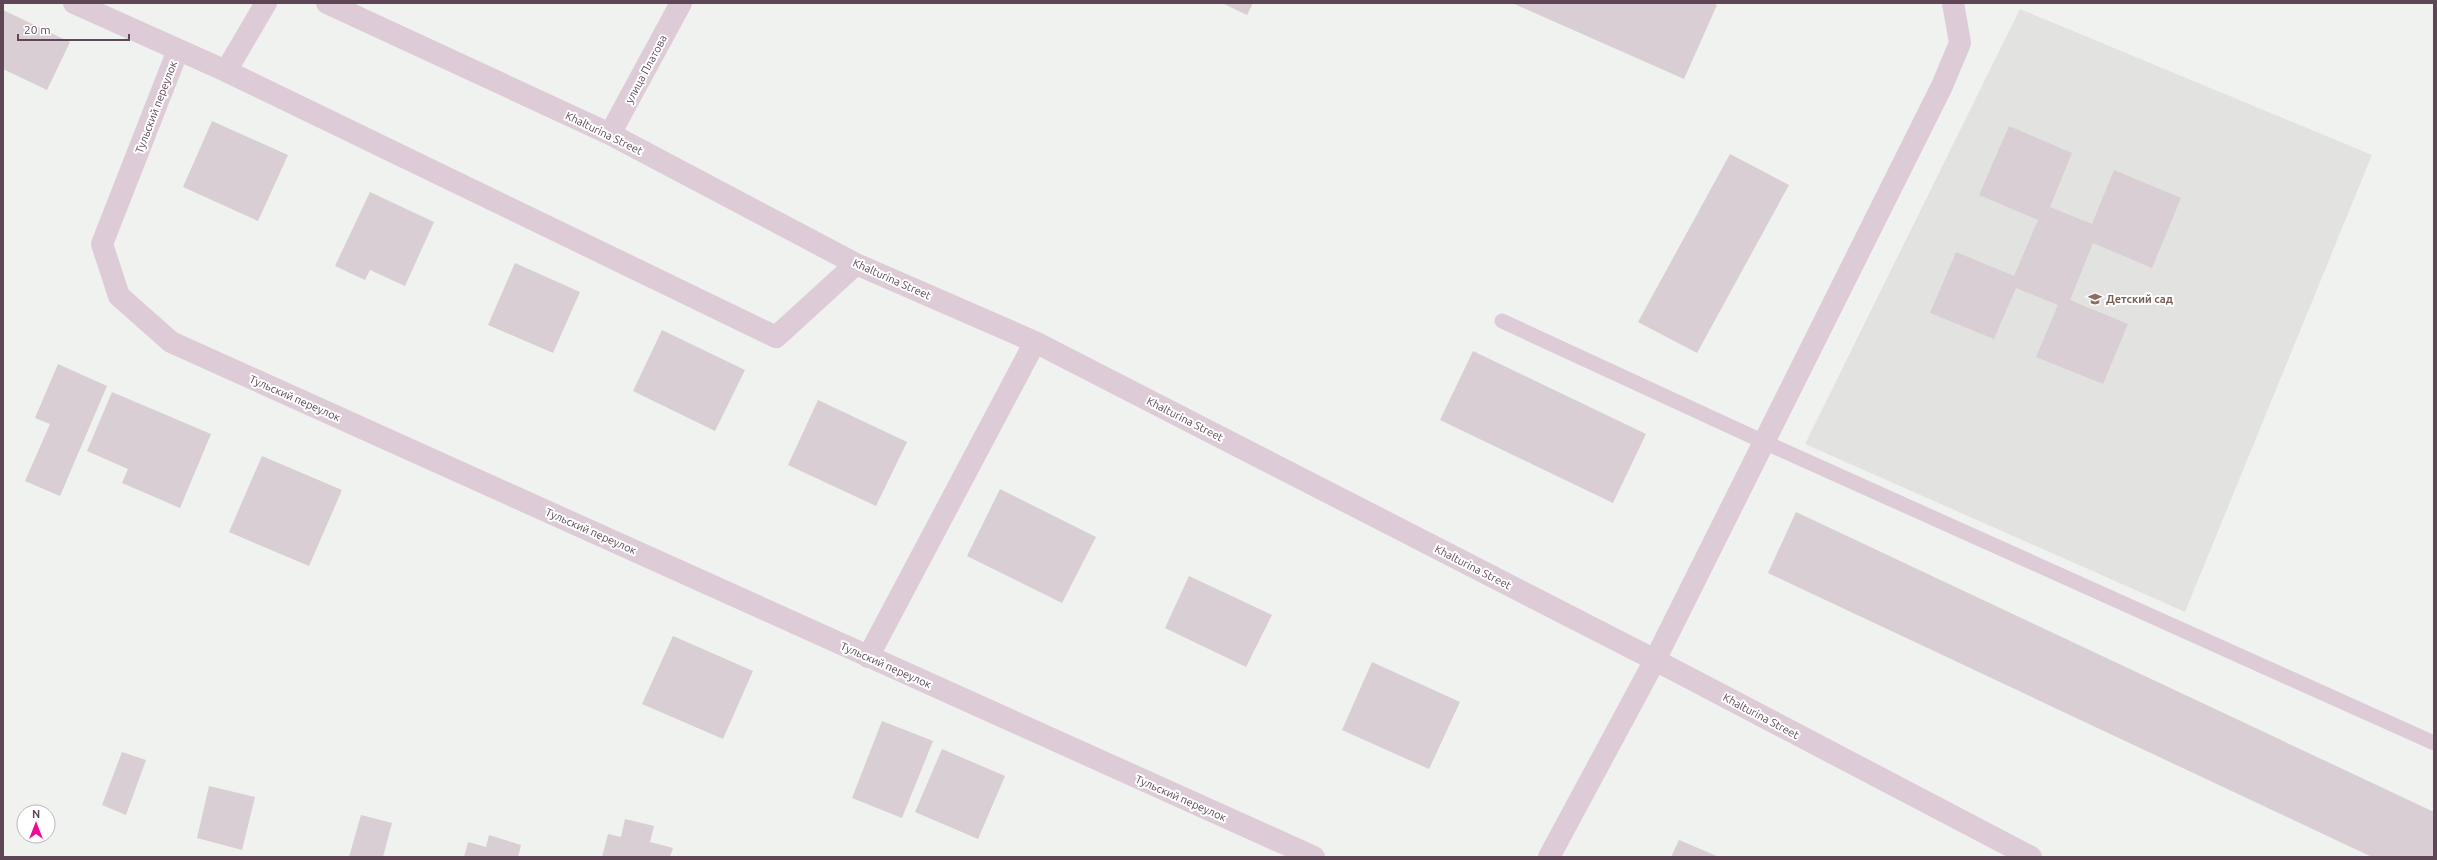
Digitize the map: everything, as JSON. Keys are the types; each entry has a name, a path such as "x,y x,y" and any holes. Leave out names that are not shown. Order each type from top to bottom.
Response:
{"street":[{"path":"74,3 226,71 776,337 856,264"},
{"path":"226,71 266,3"},
{"name":"Khalturina Street","path":"327,3 610,134 856,264 1036,342 1655,660 2031,857"},
{"name":"улица Платова","path":"610,134 681,3"},
{"path":"1549,857 1655,660 1942,86 1960,43 1953,3"},
{"name":"Тульский переулок","path":"178,50 102,244 119,296 171,342 1314,857"},
{"path":"868,656 1036,342"}],"lane":[{"path":"1502,321 1764,442 2434,743"}],"shaded area":[{"name":"Детский сад","path":"2020,9 2372,155 2185,612 1805,444"}],"building":[{"path":"1222,3 1253,3 1247,15"},
{"path":"1512,3 1711,3 1717,5 1684,79"},
{"path":"3,10 70,42 47,90 3,69"},
{"path":"212,121 288,155 258,221 183,187"},
{"path":"2009,126 2072,153 2050,207 2092,224 2114,170 2181,198 2152,268 2093,243 2070,300 2128,324 2103,384 2036,357 2058,305 2016,288 1994,339 1930,313 1956,252 2014,276 2038,220 1979,195"},
{"path":"1730,154 1789,185 1697,353 1638,322"},
{"path":"370,192 434,222 405,286 370,270 365,280 335,266"},
{"path":"515,263 580,292 553,353 488,325"},
{"path":"662,330 745,370 715,431 633,391"},
{"path":"1473,351 1646,434 1613,503 1440,420"},
{"path":"58,364 107,386 60,496 25,481 50,424 35,418"},
{"path":"112,392 211,434 180,508 122,483 128,469 87,451"},
{"path":"818,400 907,442 876,506 788,465"},
{"path":"262,456 342,490 309,566 229,532"},
{"path":"1000,489 1096,537 1062,603 967,556"},
{"path":"1796,512 2434,812 2434,857 2372,857 1768,573"},
{"path":"1189,576 1272,615 1246,667 1165,628"},
{"path":"673,636 753,671 723,739 642,704"},
{"path":"1372,662 1460,702 1429,769 1342,730"},
{"path":"882,721 933,741 902,818 852,798"},
{"path":"942,749 1005,776 978,839 915,812"},
{"path":"122,752 146,760 126,815 102,805"},
{"path":"209,786 255,797 242,850 197,838"},
{"path":"361,815 392,823 383,857 349,857"},
{"path":"625,819 654,826 650,842 673,848 670,857 602,857 608,834 621,837"},
{"path":"489,835 521,845 518,857 464,857 468,842 486,847"},
{"path":"1679,840 1719,857 1671,857"}],"place":[{"name":"Детский сад","path":"2095,299"}]}
